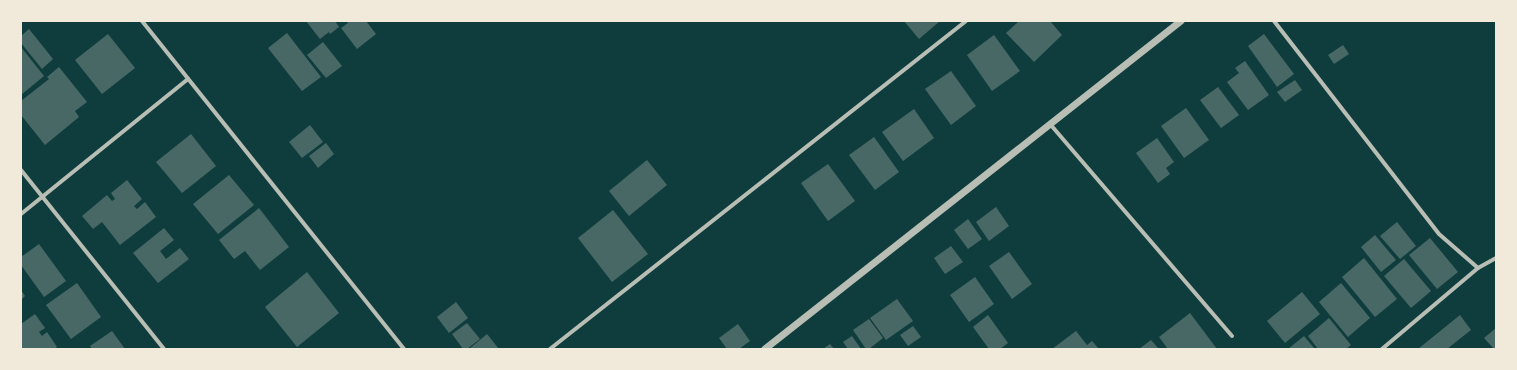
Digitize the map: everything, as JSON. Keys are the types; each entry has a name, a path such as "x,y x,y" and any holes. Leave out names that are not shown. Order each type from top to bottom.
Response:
{"street":[{"path":"142,21 404,349"},
{"path":"550,349 966,21"},
{"path":"765,349 1181,21"},
{"path":"1274,21 1439,234 1478,268"},
{"path":"21,214 188,79"},
{"path":"1050,124 1232,336"},
{"path":"21,170 164,349"},
{"path":"1382,349 1478,268 1496,258"}],"building":[{"path":"306,21 335,21 339,27 320,39"},
{"path":"347,21 366,21 376,34 357,49 341,28 348,23"},
{"path":"904,21 940,21 919,39"},
{"path":"1019,21 1050,21 1062,35 1034,62 1006,33"},
{"path":"29,29 53,59 42,69 21,43 21,36"},
{"path":"287,33 321,77 302,91 268,48"},
{"path":"108,34 135,68 102,94 75,60"},
{"path":"1264,34 1294,74 1277,87 1248,46"},
{"path":"994,35 1020,71 992,91 967,55"},
{"path":"323,42 342,66 326,78 307,55"},
{"path":"1343,45 1349,54 1334,64 1328,55"},
{"path":"21,47 44,76 21,95"},
{"path":"1245,61 1269,95 1248,110 1227,82 1239,73 1235,68"},
{"path":"59,67 87,102 75,111 79,117 45,145 21,115 21,101 49,79 47,77"},
{"path":"951,71 976,106 951,125 925,89"},
{"path":"1295,80 1302,90 1285,102 1277,92"},
{"path":"1218,87 1239,115 1221,128 1200,100"},
{"path":"1186,108 1209,140 1184,158 1161,126"},
{"path":"914,109 934,138 903,161 882,132"},
{"path":"310,125 323,142 302,158 289,142"},
{"path":"191,134 216,166 182,193 156,162"},
{"path":"874,137 899,172 875,190 849,155"},
{"path":"1157,138 1174,162 1166,168 1170,174 1158,183 1136,153"},
{"path":"326,143 334,154 318,168 309,156"},
{"path":"647,160 667,185 629,216 609,191"},
{"path":"828,164 855,201 828,221 801,183"},
{"path":"229,175 254,205 218,234 193,204"},
{"path":"127,180 142,199 134,206 137,209 145,202 156,217 120,245 102,222 93,229 82,216 107,195 112,201 115,199 111,193"},
{"path":"996,207 1009,226 989,241 976,222"},
{"path":"259,208 289,247 260,270 245,251 234,259 219,240"},
{"path":"613,210 648,254 612,282 578,238"},
{"path":"968,219 982,239 968,249 954,230"},
{"path":"1397,222 1416,246 1400,259 1380,236"},
{"path":"164,228 174,240 160,251 166,259 180,248 189,259 158,283 133,253"},
{"path":"1375,235 1396,260 1381,272 1361,247"},
{"path":"1430,238 1458,272 1437,289 1409,255"},
{"path":"39,244 66,281 44,297 21,265 21,257"},
{"path":"951,246 963,262 945,274 934,258"},
{"path":"1009,252 1032,284 1012,299 989,266"},
{"path":"1364,258 1397,299 1375,317 1342,277"},
{"path":"1404,259 1431,291 1411,308 1384,276"},
{"path":"307,272 339,313 297,347 265,307"},
{"path":"975,277 994,304 969,322 950,295"},
{"path":"77,283 101,317 71,339 46,305"},
{"path":"1341,283 1370,318 1348,337 1319,302"},
{"path":"21,290 25,296 21,300"},
{"path":"1302,292 1320,314 1285,343 1267,321"},
{"path":"897,299 913,321 886,340 870,318"},
{"path":"456,302 468,318 449,333 437,317"},
{"path":"1190,313 1217,349 1168,349 1159,337"},
{"path":"35,314 45,328 39,332 42,336 47,332 57,347 54,349 21,349 21,324"},
{"path":"988,315 1008,343 1000,349 989,349 973,327"},
{"path":"1460,315 1471,330 1447,349 1418,349"},
{"path":"1329,318 1351,345 1346,349 1318,349 1308,336"},
{"path":"869,319 883,338 869,349 866,349 853,330"},
{"path":"467,323 480,339 467,349 463,349 452,334"},
{"path":"738,324 750,341 739,349 727,349 719,338"},
{"path":"913,326 921,337 908,346 900,335"},
{"path":"1496,328 1496,349 1494,349 1484,338"},
{"path":"112,331 125,349 92,349 90,346"},
{"path":"1076,331 1087,345 1092,341 1099,349 1052,349"},
{"path":"487,334 499,349 469,349"},
{"path":"852,336 861,349 848,349 843,342"},
{"path":"1304,336 1315,349 1288,349"},
{"path":"1151,340 1159,349 1139,349"},
{"path":"830,344 834,349 823,349"}]}
